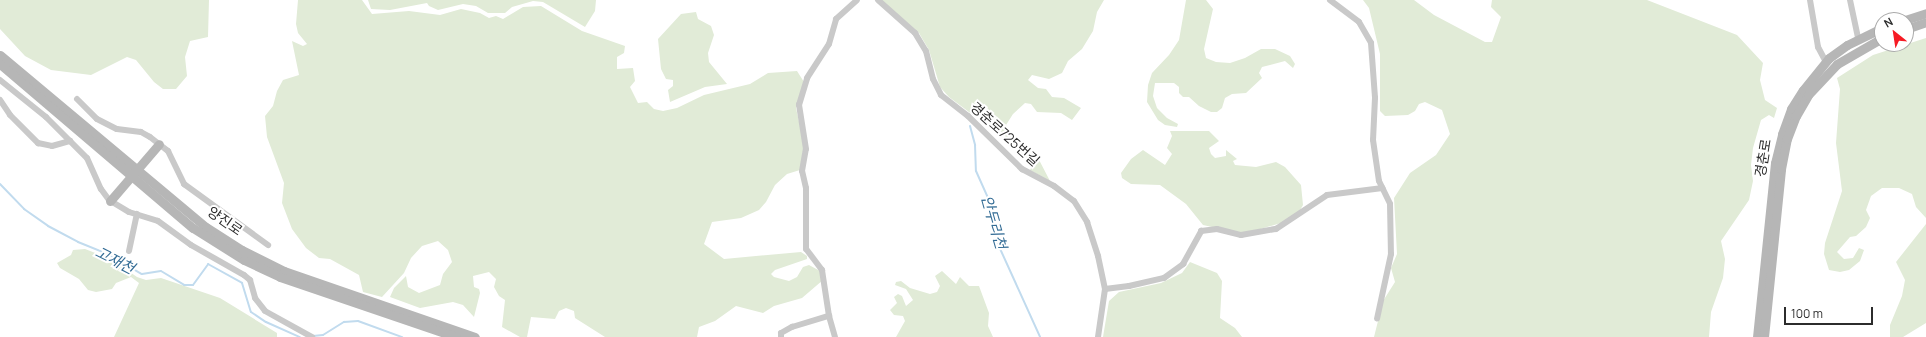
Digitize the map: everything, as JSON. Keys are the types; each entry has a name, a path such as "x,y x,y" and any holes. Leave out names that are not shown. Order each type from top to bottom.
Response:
{"main road":[{"path":"1914,17 1926,13"},
{"path":"1914,26 1926,22"},
{"name":"경춘로","path":"1757,337 1775,163 1782,134 1803,90 1826,62 1858,38 1874,31"},
{"name":"경춘로","path":"1764,337 1781,169 1787,139 1796,116 1808,95 1837,64 1874,43"},
{"name":"양진로","path":"0,55 206,227 242,250 284,271 475,337"},
{"name":"양진로","path":"0,64 131,177 193,228 244,260 288,279 456,337"},
{"path":"110,201 159,144"}],"street":[{"path":"835,337 829,316 822,270 806,249 806,188 802,171 806,149 799,105 807,78 829,44 836,19 857,0"},
{"name":"경춘로725번길","path":"878,0 915,33 926,51 941,95 968,116 1022,169 1054,186 1074,201 1087,222 1098,256 1105,289 1098,337"},
{"path":"1330,0 1359,22 1371,43 1375,98 1373,140 1383,188 1390,204 1391,254 1377,319"},
{"path":"1810,0 1818,46 1826,62"},
{"path":"1850,0 1858,38"},
{"path":"0,80 46,117 87,158 103,194 110,201 137,214 158,221 191,246 244,275 250,280 253,293 265,311 310,336"},
{"path":"77,99 98,119 116,129 141,132 159,144 173,158 184,184 268,245"},
{"path":"0,100 10,115 38,143 52,146 70,141"},
{"path":"1105,289 1129,286 1164,278 1183,264 1201,231 1217,229 1241,235 1276,229 1327,196 1383,188"},
{"path":"128,251 137,214"},
{"path":"781,337 781,333 792,327 829,316"}],"green space":[{"path":"0,0 209,0 208,37 190,41 185,57 187,76 176,89 163,89 154,82 136,60 127,57 91,75 51,70 25,56 0,29"},
{"path":"298,0 362,0 372,14 409,11 440,15 461,9 480,13 489,18 496,16 503,19 523,7 541,6 582,31 625,46 624,53 617,57 617,69 633,68 635,81 630,87 638,103 647,102 654,109 663,111 677,108 704,95 750,84 768,73 797,71 804,82 796,108 804,145 800,170 787,174 775,185 766,202 759,210 741,218 712,222 704,244 724,259 801,252 807,256 807,259 775,270 771,274 774,277 789,281 797,277 803,267 809,265 820,271 823,280 802,298 774,306 763,313 736,306 715,321 699,327 697,337 605,337 575,318 574,311 566,308 559,311 555,319 531,317 527,337 520,337 502,327 505,300 499,296 494,287 496,279 489,272 473,276 474,287 479,289 480,293 474,317 463,305 453,302 420,308 390,297 394,288 406,276 408,287 419,293 440,285 443,274 452,262 448,250 438,241 422,246 411,258 404,273 382,297 363,292 359,275 330,259 319,258 306,248 292,229 282,203 284,183 267,137 265,116 273,106 277,91 283,80 299,75 292,41 303,46 307,44 298,33 296,24"},
{"path":"368,0 596,0 595,11 585,27 543,2 533,1 512,7 505,13 488,13 476,6 463,4 438,10 429,6 427,3 390,10 371,9"},
{"path":"881,0 1104,0 1097,12 1093,31 1082,49 1068,61 1062,73 1049,79 1032,75 1028,80 1038,88 1046,89 1052,97 1064,98 1081,108 1072,120 1061,113 1037,112 1031,104 1025,103 1013,114 1006,125 1009,131 1037,156 1050,181 1030,170 1033,164 980,111 973,115 949,97 940,87 929,50 919,33"},
{"path":"1186,0 1206,0 1213,9 1204,49 1206,58 1216,62 1230,63 1245,58 1261,49 1275,49 1290,56 1295,64 1293,68 1285,61 1262,67 1259,73 1262,78 1246,93 1232,94 1225,98 1222,108 1217,112 1211,112 1199,106 1189,97 1183,97 1179,93 1179,87 1174,83 1155,83 1153,96 1157,108 1167,118 1178,124 1177,127 1165,125 1158,120 1147,102 1148,85 1152,73 1169,55 1179,40"},
{"path":"1363,0 1414,0 1434,15 1485,42 1492,42 1501,17 1491,7 1492,0 1647,0 1737,35 1763,63 1760,80 1765,100 1777,108 1774,118 1769,115 1761,120 1753,148 1751,165 1753,181 1749,200 1721,241 1725,259 1723,278 1711,312 1709,337 1374,337 1383,301 1395,282 1391,268 1397,254 1394,198 1410,173 1436,155 1450,134 1442,110 1425,102 1419,104 1415,111 1408,115 1385,116 1380,111 1380,54 1369,8"},
{"path":"696,12 698,19 711,26 714,35 708,53 709,62 727,84 705,87 670,102 668,90 673,86 673,80 666,79 661,69 658,39 681,14"},
{"path":"1926,38 1926,218 1916,207 1912,194 1899,188 1882,188 1871,196 1866,210 1870,218 1866,227 1856,236 1850,237 1837,252 1844,259 1853,258 1859,248 1864,250 1860,261 1849,270 1840,272 1829,270 1824,254 1825,243 1842,191 1836,143 1840,89 1837,78 1873,55 1882,52 1914,52 1914,42"},
{"path":"1170,131 1209,131 1219,141 1209,148 1211,154 1215,158 1226,156 1226,150 1237,159 1233,161 1235,165 1256,167 1276,162 1285,167 1301,185 1303,205 1299,212 1284,222 1244,234 1203,225 1186,204 1160,185 1131,184 1122,178 1121,173 1131,159 1143,150 1165,165 1172,154 1167,148 1172,136"},
{"path":"1926,224 1926,323 1903,337 1890,337 1890,325 1902,296 1905,280 1896,262"},
{"path":"85,249 111,259 137,277 146,280 161,278 220,298 277,333 277,337 114,337 139,283 131,277 116,283 112,289 96,292 88,290 79,279 60,268 57,263 71,255 73,250"},
{"path":"1190,262 1217,273 1222,281 1220,318 1235,328 1242,337 1103,337 1109,301 1119,292 1161,283 1182,273"},
{"path":"942,271 956,284 960,277 969,286 979,286 989,313 988,326 993,337 896,337 905,321 903,316 894,315 890,310 897,303 894,297 898,294 902,296 906,306 913,300 906,289 895,285 896,282 901,281 910,288 930,294 937,292 940,286 935,276"}],"waterway":[{"name":"안두리천","path":"970,126 975,145 976,171 993,209 997,242 1040,337"},
{"name":"고재천","path":"0,184 24,209 48,226 78,242 110,255 142,274 161,271 184,285 193,285 208,264 242,283 251,312 266,322 300,337"},
{"name":"고재천","path":"313,336 323,335 344,322 358,321 402,337"}]}
